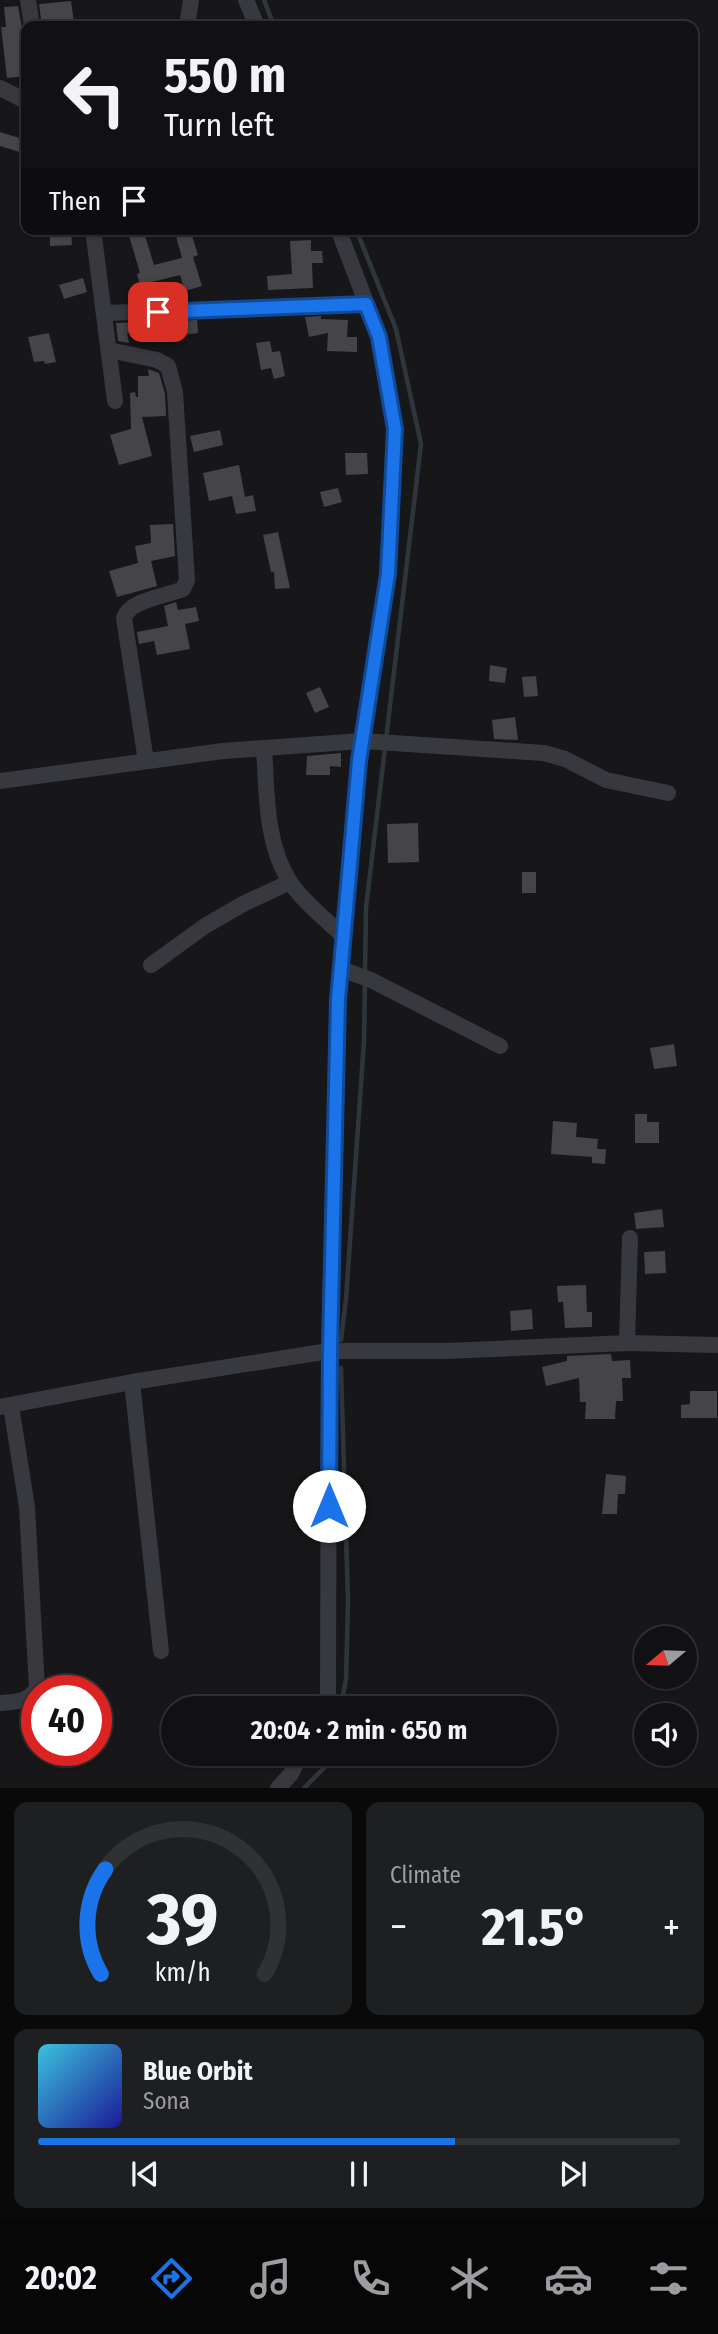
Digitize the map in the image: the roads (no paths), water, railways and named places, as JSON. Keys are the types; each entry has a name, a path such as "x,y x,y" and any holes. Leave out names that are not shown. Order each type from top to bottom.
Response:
{"street":[{"path":"28,0 31,21"},
{"path":"188,21 191,0"},
{"path":"246,0 255,21"},
{"path":"0,89 21,99"},
{"path":"94,235 115,401"},
{"path":"327,1696 330,1351 344,937 374,742 388,574 395,429 379,337 340,235"},
{"path":"105,313 366,304"},
{"path":"109,350 157,360 168,366 175,392 187,580 183,589 131,606 124,618 146,761"},
{"path":"0,781 223,751 374,742 544,753 565,759 606,780 668,793"},
{"path":"264,748 269,820 279,862 290,882 344,937"},
{"path":"151,965 205,926 290,882"},
{"path":"344,970 371,980 500,1046"},
{"path":"627,1343 630,1238"},
{"path":"0,1703 25,1700 33,1696 37,1688 27,1507 6,1407 132,1382 330,1351 447,1351 627,1343 718,1345"},
{"path":"132,1382 161,1651"},
{"path":"278,1788 295,1766"}],"waterway":[{"path":"264,0 272,21"},
{"path":"358,235 396,329 421,444 366,908 365,973"},
{"path":"341,1340 364,1041 365,982"},
{"path":"341,1368 348,1600 346,1680 343,1696"},
{"path":"304,1788 326,1766"}]}
